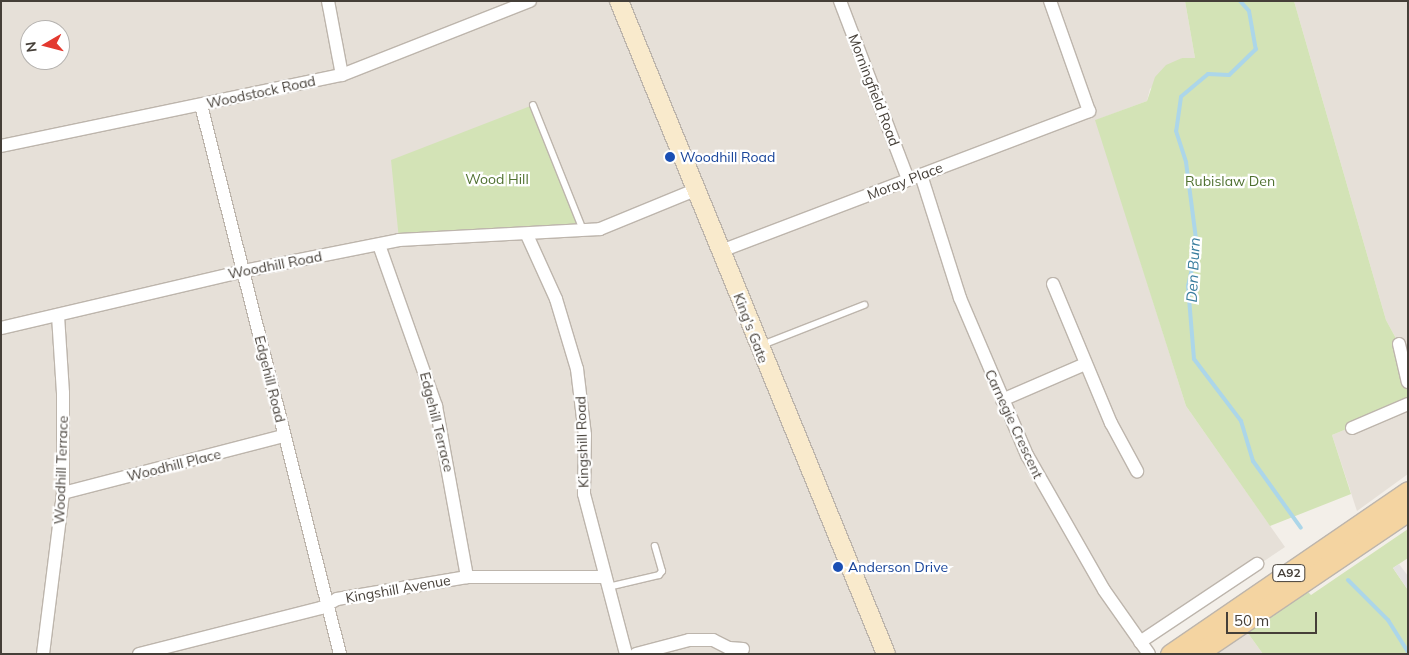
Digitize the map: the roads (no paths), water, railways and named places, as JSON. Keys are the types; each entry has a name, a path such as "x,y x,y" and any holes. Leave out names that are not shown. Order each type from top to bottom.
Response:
{"main road":[{"name":"A92","path":"1170,654 1408,492"},
{"name":"A92","path":"1196,654 1408,511"}],"street":[{"path":"328,1 342,75"},
{"name":"Woodstock Road","path":"1,146 342,75 530,1"},
{"name":"King's Gate","path":"619,1 758,346 886,654"},
{"name":"Morningfield Road","path":"840,1 908,179"},
{"name":"Moray Place","path":"721,251 1089,111 1050,1"},
{"name":"Edgehill Road","path":"201,105 340,654"},
{"name":"Carnegie Crescent","path":"921,174 960,298 1027,455 1062,521 1148,654"},
{"name":"Woodhill Road","path":"1,328 244,271 399,240 584,232 600,229 695,190"},
{"name":"Kingshill Road","path":"527,235 556,299 577,369 585,435 584,494 626,654"},
{"name":"Edgehill Terrace","path":"379,245 436,406 467,576"},
{"path":"1053,284 1086,364 1137,472"},
{"name":"Woodhill Terrace","path":"43,654 63,493 63,393 58,315"},
{"path":"1399,344 1408,382"},
{"path":"1002,400 1086,364"},
{"path":"1352,428 1408,404"},
{"name":"Woodhill Place","path":"63,493 284,436"},
{"path":"1140,642 1257,564"},
{"name":"Kingshill Avenue","path":"139,654 327,605 337,599 467,576 606,582"},
{"path":"636,654 689,640 713,640 729,648 743,649"}],"lane":[{"path":"533,105 584,232"},
{"path":"758,346 864,305"},
{"path":"606,582 659,575 662,571 656,546"}],"waterway":[{"name":"Den Burn","path":"1240,1 1249,11 1256,49 1229,75 1208,74 1181,97 1176,131 1186,162 1197,247 1188,286 1194,359 1241,421 1253,461 1301,528"},
{"name":"Den Burn","path":"1348,580 1388,620 1408,652"}],"place":[{"name":"Woodhill Road","path":"670,157"},
{"name":"Anderson Drive","path":"838,567"}],"park label":[{"name":"Wood Hill","path":"497,179"},
{"name":"Rubislaw Den","path":"1230,181"}]}
